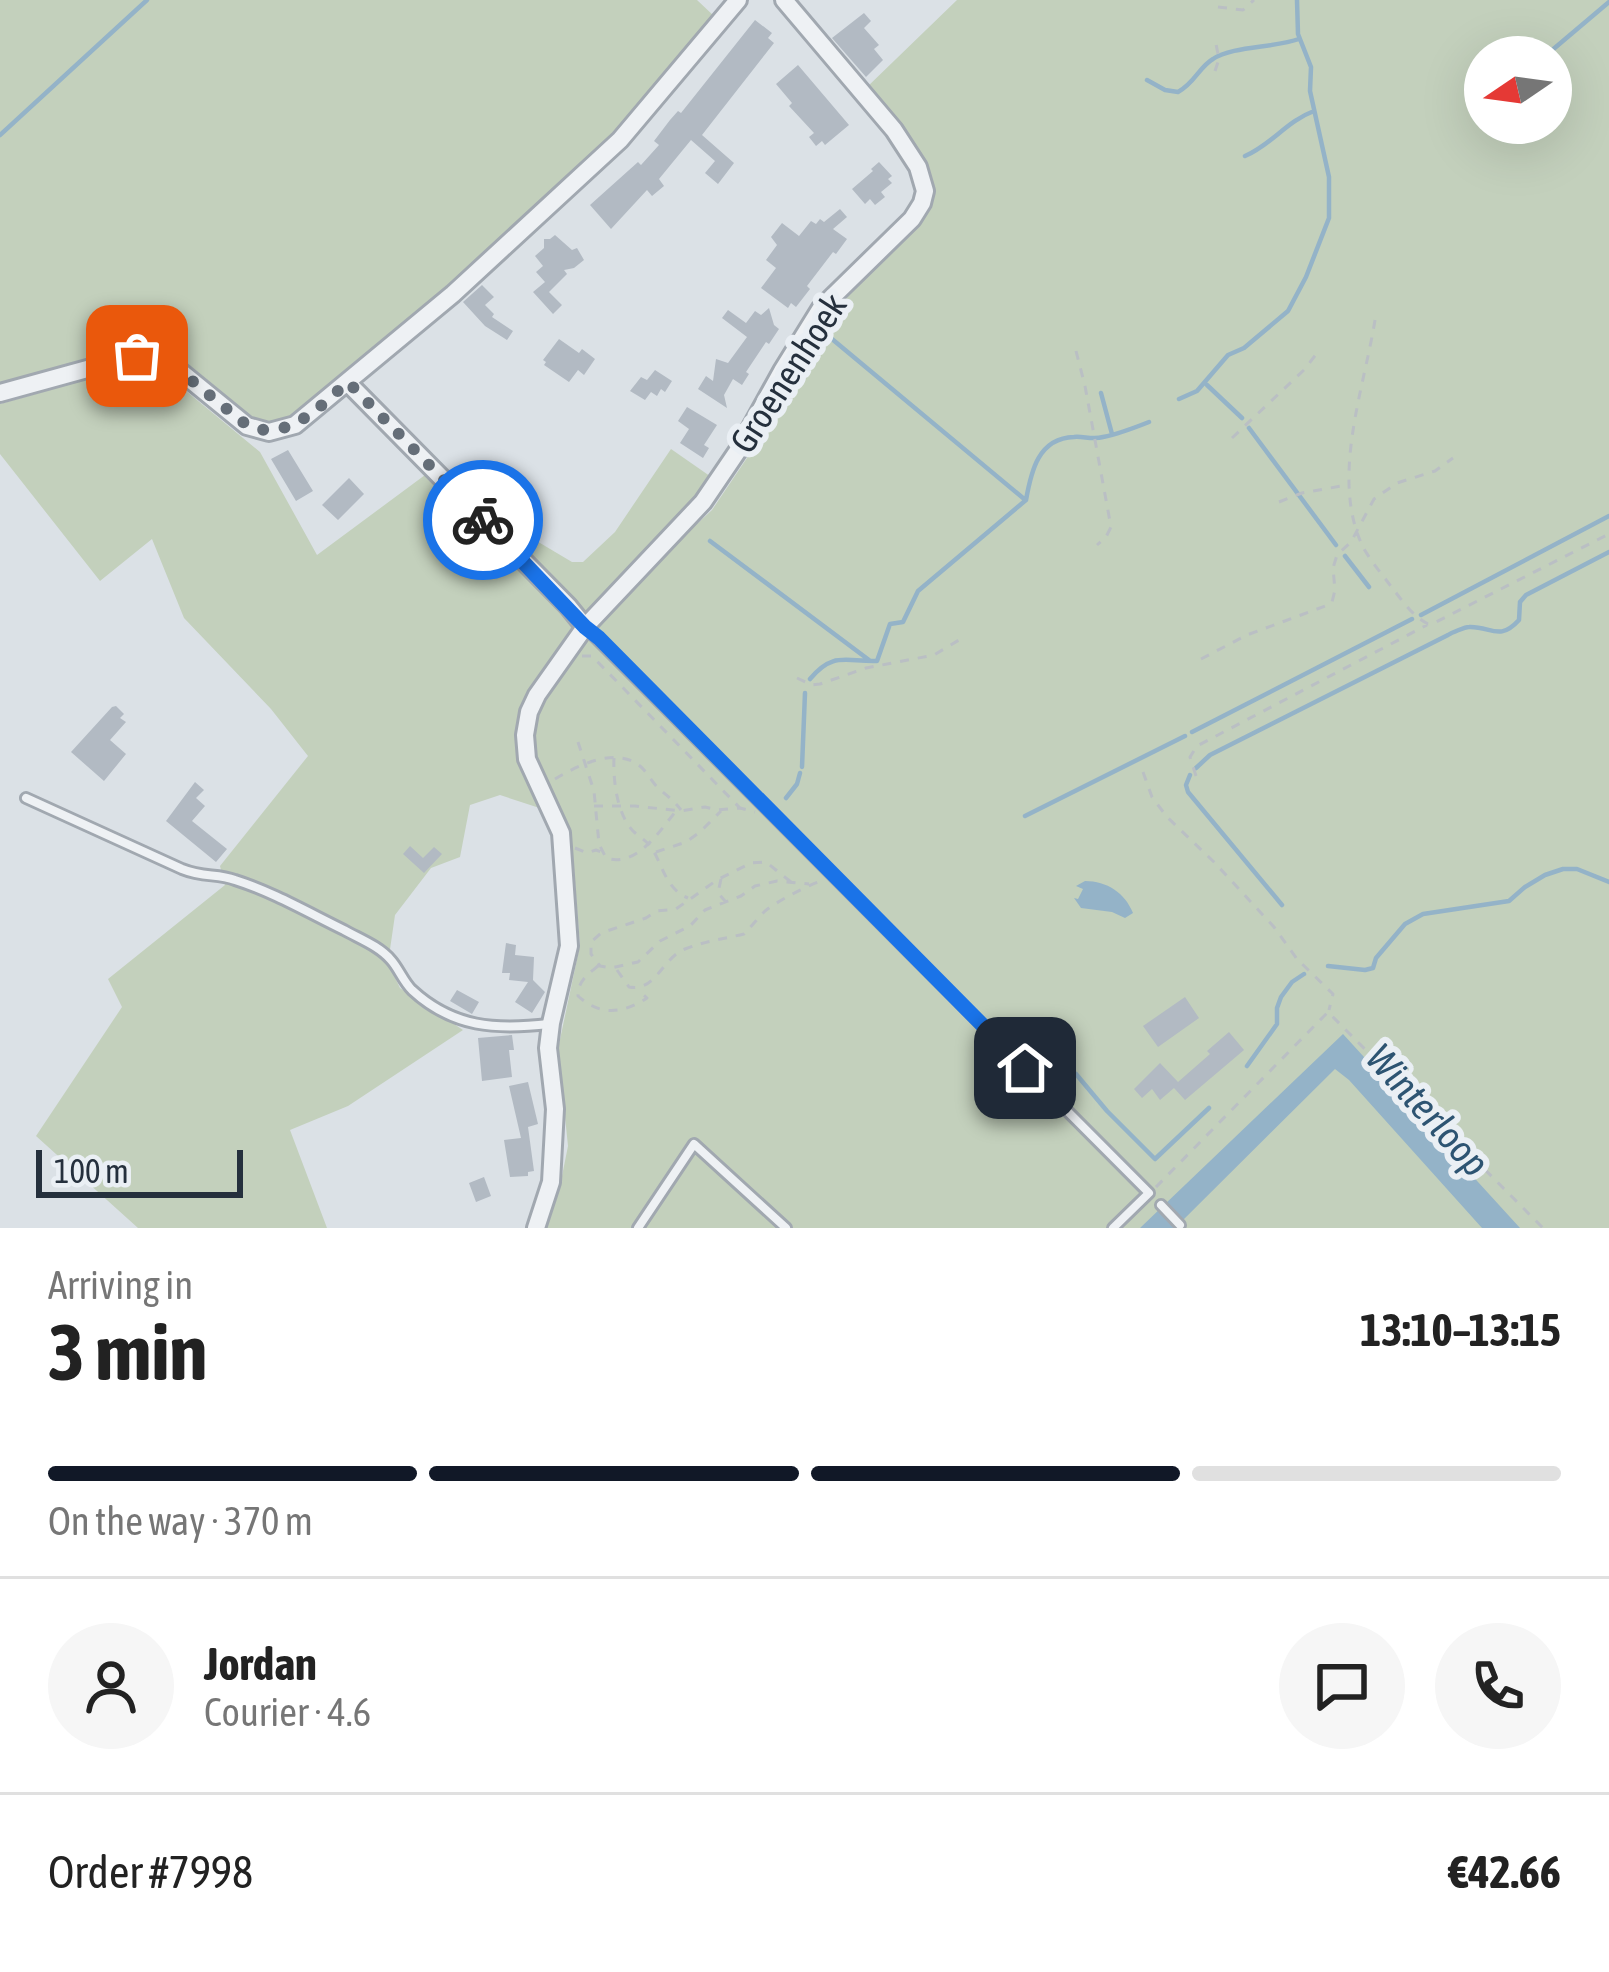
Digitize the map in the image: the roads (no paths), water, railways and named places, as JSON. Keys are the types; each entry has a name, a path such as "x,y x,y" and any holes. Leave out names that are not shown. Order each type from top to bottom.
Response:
{"street":[{"path":"0,393 156,355 248,426 269,431 295,425 453,294 620,140 738,0"},
{"name":"Groenenhoek","path":"536,1228 551,1182 556,1142 548,1048 569,946 561,833 527,759 529,712 585,627 703,502 820,308 911,219 925,191 919,167 894,130 784,0"},
{"path":"348,382 585,627"}],"lane":[{"path":"585,627 1149,1193 1113,1228"},
{"path":"26,798 202,877 232,878 345,931 380,949 407,986 463,1022 551,1024"},
{"path":"638,1228 694,1144 786,1228"},
{"path":"1160,1205 1180,1225"}],"water":[{"path":"1085,881 1114,890 1133,913 1125,918 1081,908 1074,898 1083,889 1076,886"},
{"path":"1343,1034 1520,1228 1482,1228 1335,1069 1175,1228 1140,1228"}],"waterway":[{"path":"0,135 147,0"},
{"path":"1179,399 1197,391 1228,355 1244,348 1288,311 1329,218 1329,177 1310,91 1311,67 1298,34 1297,0"},
{"path":"1569,36 1609,2"},
{"path":"1147,80 1178,92 1221,55 1299,39"},
{"path":"1245,156 1314,111"},
{"path":"820,329 1023,498"},
{"path":"1207,385 1242,418"},
{"path":"1101,393 1112,434"},
{"path":"810,679 833,661 877,661 890,624 903,622 918,591 1026,500 1038,458 1052,443 1103,437 1149,422"},
{"path":"1249,428 1336,545"},
{"path":"1421,615 1609,516"},
{"path":"710,541 869,660"},
{"path":"1196,768 1210,755 1455,632 1469,627 1506,630 1519,620 1520,602 1526,595 1609,552"},
{"path":"1345,556 1369,587"},
{"path":"1192,732 1412,619"},
{"path":"802,767 805,693"},
{"path":"1025,816 1185,736"},
{"path":"786,798 800,773"},
{"path":"1190,775 1188,792 1282,905"},
{"path":"1328,966 1373,968 1405,924 1423,914 1509,901 1545,875 1563,869 1577,869 1609,882"},
{"path":"1247,1066 1277,1024 1281,997 1304,974"},
{"path":"1076,1074 1155,1159 1209,1108"}],"water label":[{"name":"Winterloop","path":"1428,1110"}]}
